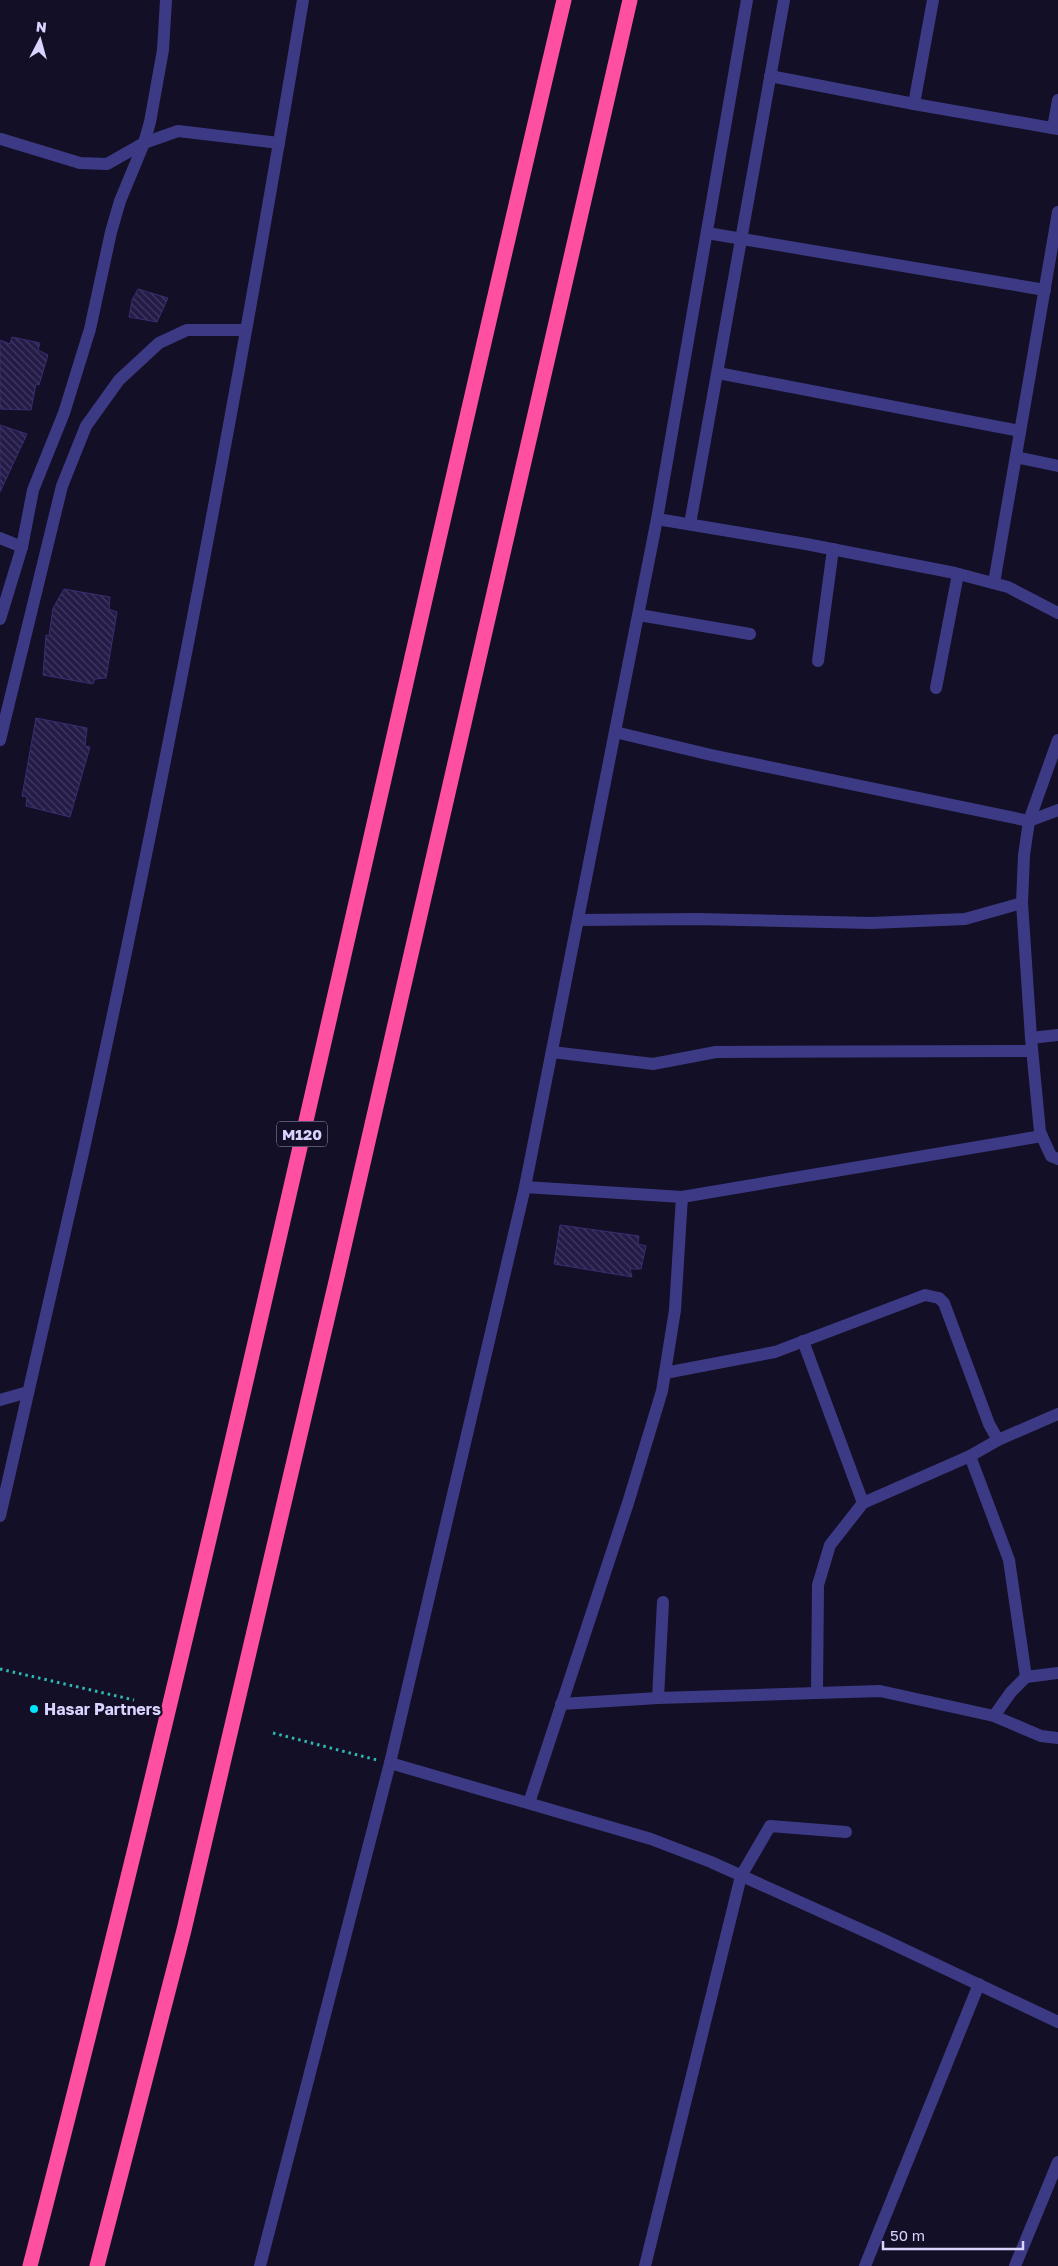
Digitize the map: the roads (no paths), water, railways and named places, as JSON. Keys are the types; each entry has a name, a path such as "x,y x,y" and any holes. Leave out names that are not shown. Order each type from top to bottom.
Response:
{"highway":[{"name":"M120","path":"30,2266 137,1848 220,1498 564,0"},
{"path":"97,2266 189,1911 338,1278 630,0"}],"street":[{"path":"0,619 22,547 33,490 64,413 90,329 111,232 120,202 144,143 150,122 163,50 166,0"},
{"path":"0,1516 83,1152 175,708 246,330 303,0"},
{"path":"260,2266 390,1763 525,1187 658,519 747,0"},
{"path":"690,524 784,0"},
{"path":"914,104 933,0"},
{"path":"770,76 1055,129 1058,100"},
{"path":"1,139 80,163 107,164 144,143 178,132 279,143"},
{"path":"994,583 1058,212"},
{"path":"707,233 1044,290"},
{"path":"0,740 62,486 86,426 119,380 159,343 187,330 246,330"},
{"path":"718,373 1020,430"},
{"path":"1016,457 1058,466"},
{"path":"658,519 833,549 958,574 1008,587 1058,613"},
{"path":"0,538 22,547"},
{"path":"818,661 833,549"},
{"path":"936,688 958,574"},
{"path":"638,615 750,634"},
{"path":"615,732 712,755 1029,821 1058,810"},
{"path":"1058,740 1029,821 1024,855 1022,903 1032,1051 1042,1136 1051,1156 1058,1159"},
{"path":"578,920 697,919 871,923 965,919 1022,903"},
{"path":"1031,1038 1058,1035"},
{"path":"552,1052 653,1064 716,1052 1032,1051"},
{"path":"525,1187 682,1197 1042,1136"},
{"path":"529,1803 631,1494 662,1391 675,1310 682,1197"},
{"path":"665,1373 775,1352 925,1295 939,1298 944,1303 989,1424 998,1440"},
{"path":"803,1340 863,1503"},
{"path":"0,1400 28,1392"},
{"path":"817,1692 818,1585 830,1545 863,1503 970,1456 998,1440 1058,1414"},
{"path":"970,1456 1009,1560 1026,1677"},
{"path":"658,1698 663,1602"},
{"path":"994,1716 1011,1692 1026,1677 1058,1673"},
{"path":"561,1704 658,1698 880,1691 994,1716 1041,1736 1058,1738"},
{"path":"390,1763 651,1839 742,1876 1058,2022"},
{"path":"645,2266 742,1876 770,1826 846,1832"},
{"path":"865,2266 979,1984"},
{"path":"1015,2266 1058,2162"}],"place":[{"name":"Hasar Partners","path":"34,1709"}]}
